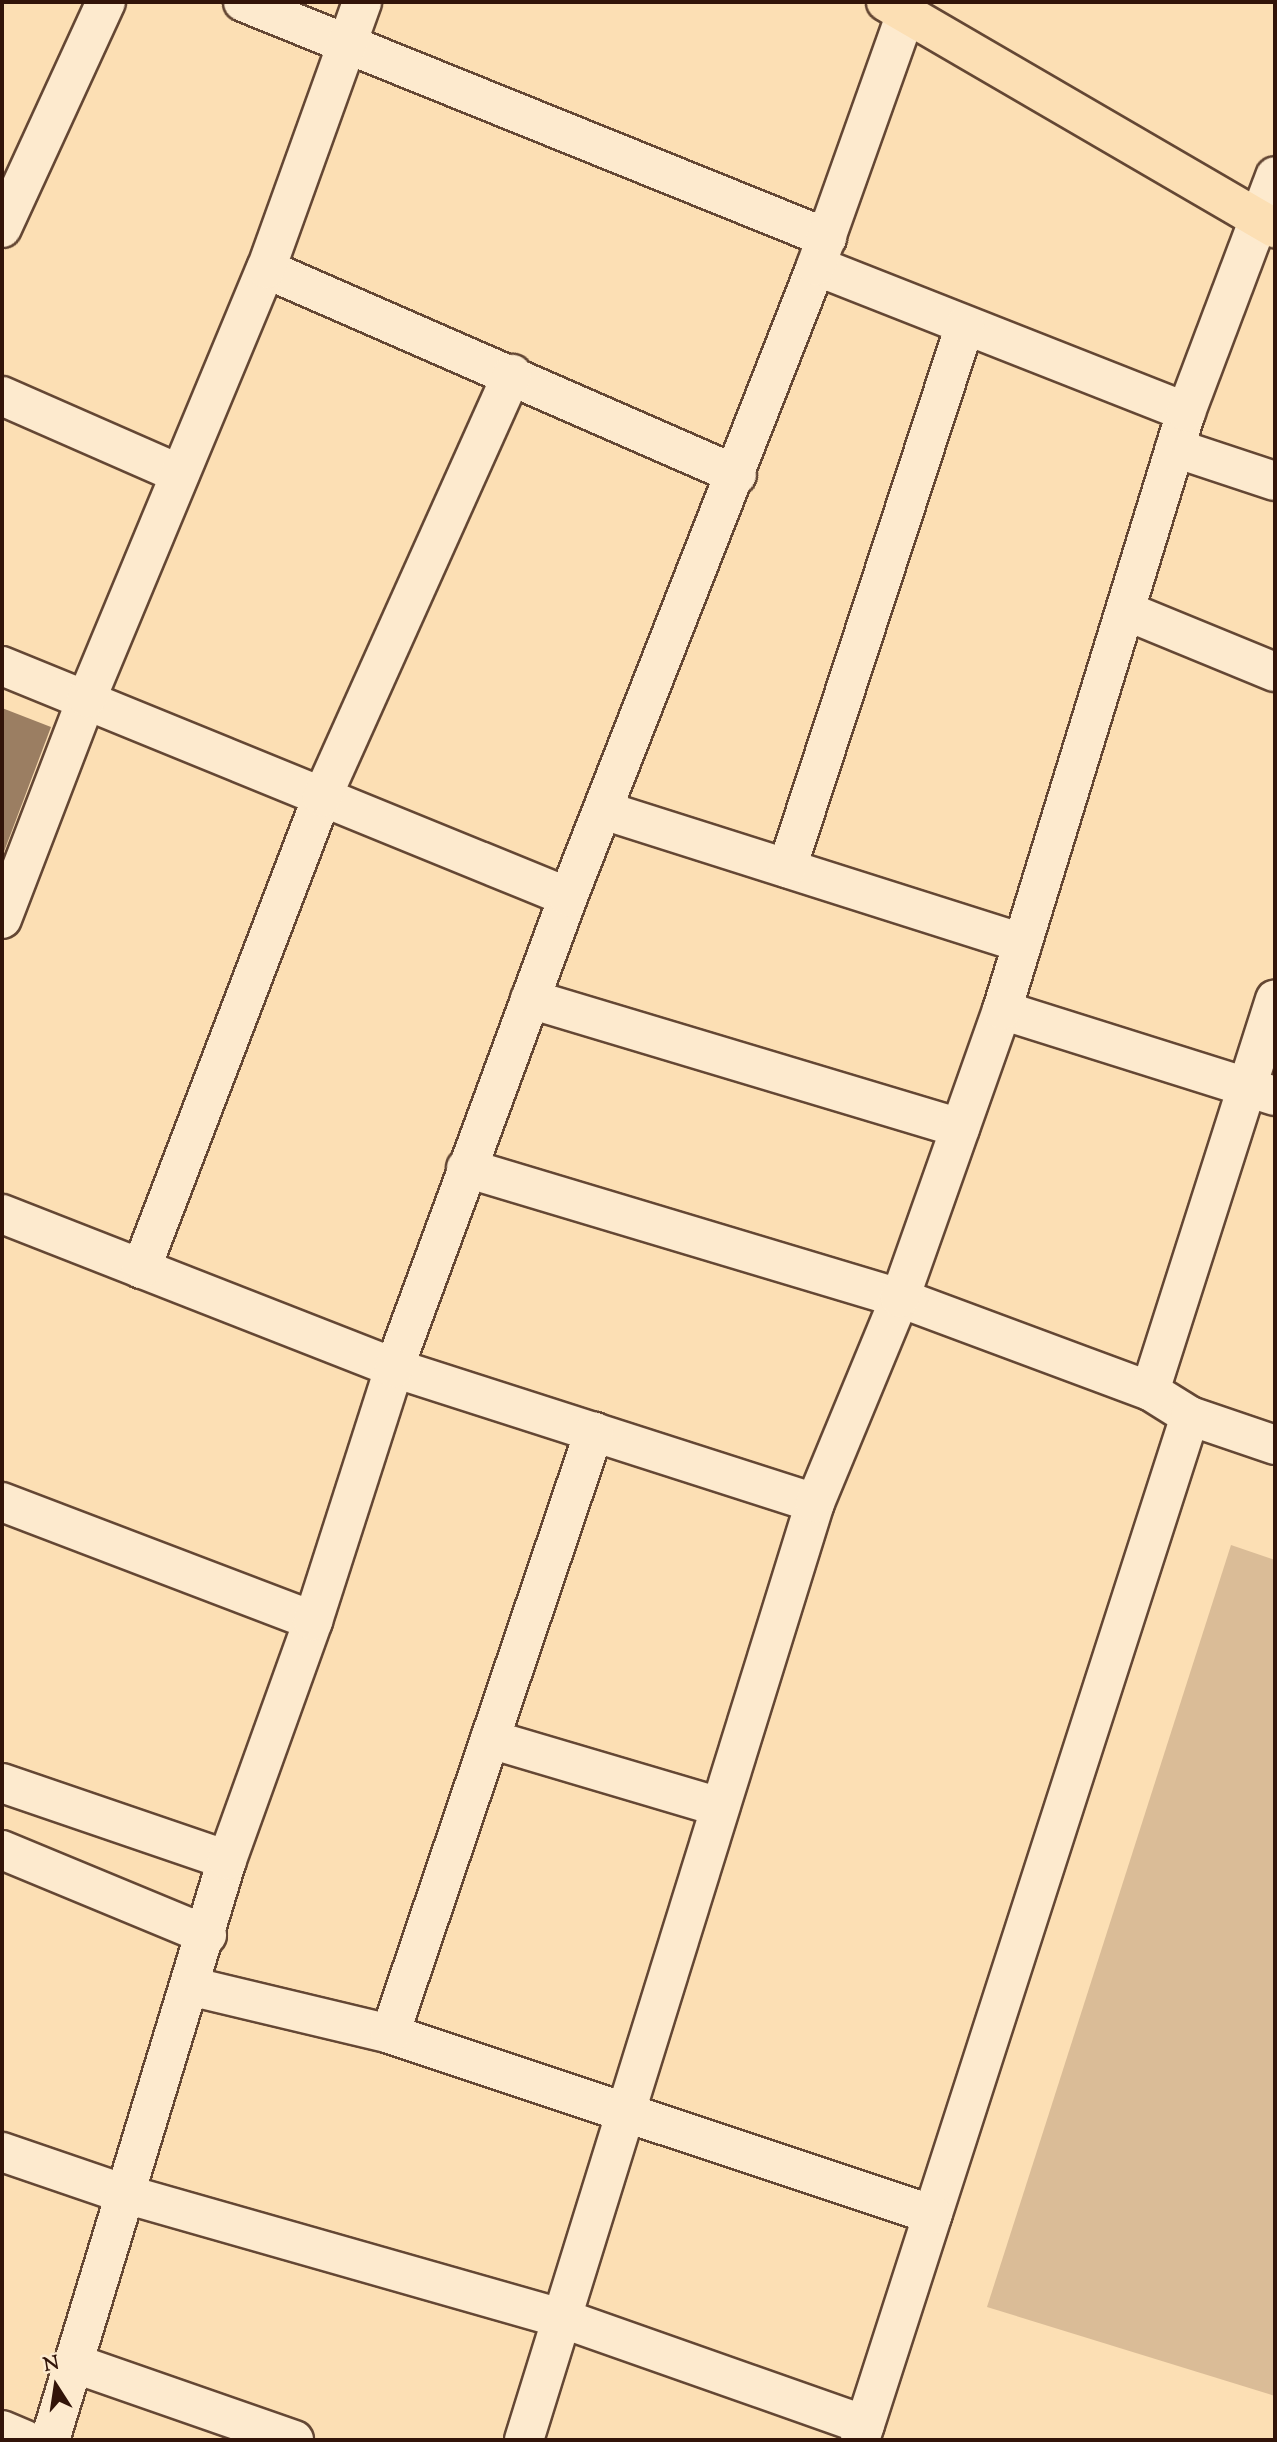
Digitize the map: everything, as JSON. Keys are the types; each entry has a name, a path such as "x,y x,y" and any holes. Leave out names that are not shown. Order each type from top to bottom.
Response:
{"main road":[{"path":"897,6 1267,225"}],"street":[{"path":"2,228 14,168 106,2"},
{"path":"243,2 344,40 822,252 1181,430 1275,481"},
{"path":"4,910 87,698 266,269 344,40 362,2"},
{"path":"50,2440 76,2364 125,2194 207,1935 227,1860 313,1621 394,1368 568,897 737,475 822,252 897,6"},
{"path":"524,2440 564,2319 623,2111 815,1503 901,1298 1002,1010 1181,430 1267,225 1275,176"},
{"path":"266,269 512,374 737,475"},
{"path":"787,868 965,325"},
{"path":"141,1269 322,797 512,374"},
{"path":"2,396 180,474"},
{"path":"1126,611 1275,672"},
{"path":"2,666 87,698 568,897"},
{"path":"603,810 1022,943"},
{"path":"530,999 960,1128"},
{"path":"1150,1391 1261,1092 1275,999"},
{"path":"1002,1010 1261,1092"},
{"path":"466,1168 901,1298 1150,1391 1190,1416 1275,1446"},
{"path":"2,1214 394,1368 815,1503"},
{"path":"2,2152 125,2194 564,2319 862,2432 1190,1416"},
{"path":"390,2034 594,1432"},
{"path":"2,1502 313,1621"},
{"path":"490,1739 719,1807"},
{"path":"2,1783 227,1860"},
{"path":"2,1850 207,1935"},
{"path":"189,1986 390,2034 933,2215"},
{"path":"76,2364 294,2440"},
{"path":"2,2430 26,2440"}],"shaded area":[{"path":"1231,1545 1275,1560 1275,2396 987,2307"}],"building":[{"path":"2,708 51,727 2,857"}]}
